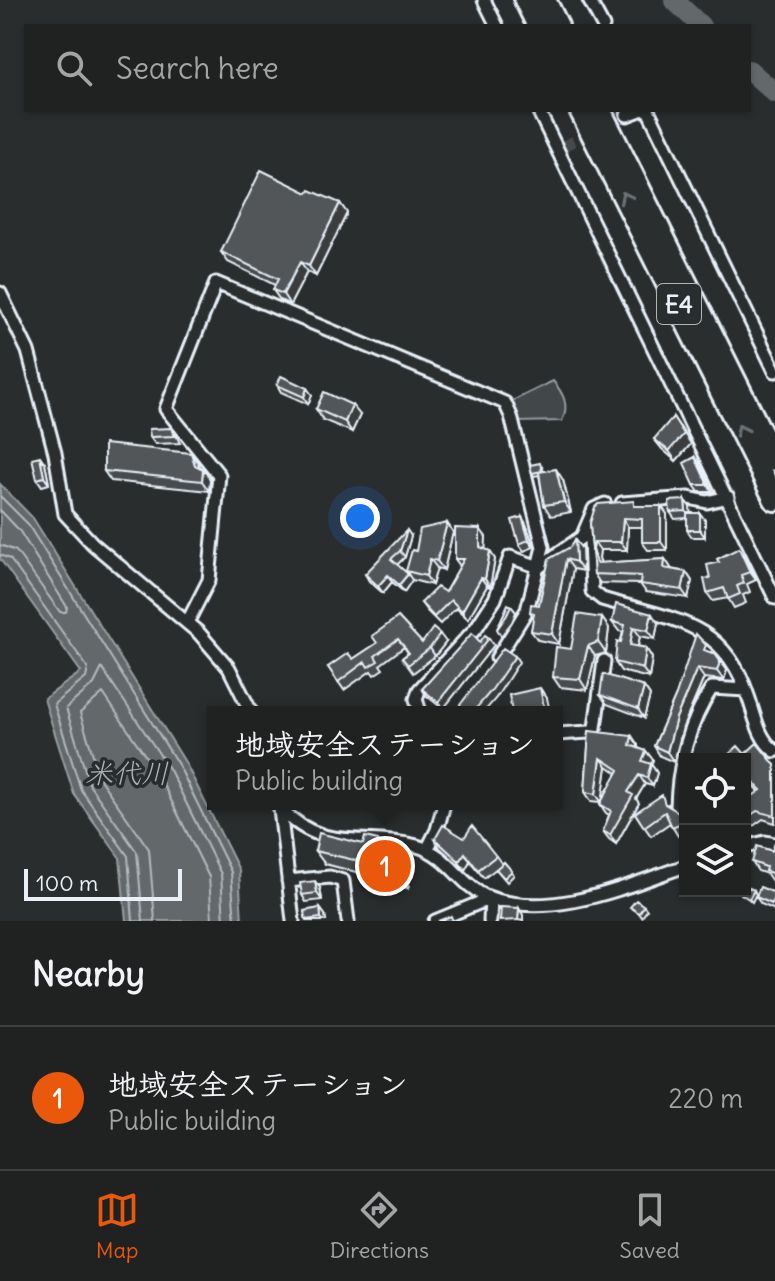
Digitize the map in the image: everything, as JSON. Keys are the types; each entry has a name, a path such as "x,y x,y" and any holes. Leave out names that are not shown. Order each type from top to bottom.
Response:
{"highway":[{"path":"525,0 537,24"},
{"path":"545,0 557,24"},
{"name":"E4","path":"581,112 775,500"},
{"name":"E4","path":"601,112 775,460"}],"street":[{"path":"484,0 496,24"},
{"path":"589,0 602,24"},
{"path":"539,112 561,147 775,598"},
{"path":"627,115 635,112"},
{"path":"649,112 775,371"},
{"path":"187,623 209,580 219,475 166,409 216,283 505,403 511,416 543,547 527,610 485,674"},
{"path":"0,293 28,351 55,453 65,514 93,544 187,623 229,668 248,706"},
{"path":"539,567 582,537 600,504 689,498 707,502 728,497"},
{"path":"585,530 590,539 592,591 602,599 691,625 733,657 762,737 775,751"},
{"path":"418,706 416,699 419,690 476,628 495,599 510,557 539,567"},
{"path":"563,734 589,732 595,728 604,661"},
{"path":"684,753 699,707 712,688 746,690"},
{"path":"280,810 293,921"},
{"path":"284,810 305,831 336,839 393,841 427,850 447,861 482,895 515,907 555,908 679,868"},
{"path":"427,850 442,810"},
{"path":"751,846 765,842 775,844"},
{"path":"288,881 330,877 343,881 348,921"},
{"path":"435,921 491,898"},
{"path":"490,921 491,898"}],"shaded area":[{"path":"553,381 564,400 562,421 515,422 512,401"}],"water":[{"name":"米代川","path":"0,484 33,518 185,762 239,870 242,921 126,921 120,858 74,794 44,699 81,672 0,559"}],"building":[{"path":"261,170 308,193 310,190 340,203 309,266 300,262 283,294 273,290 278,279 221,252"},
{"path":"281,376 307,388 304,397 277,385"},
{"path":"324,392 352,405 345,422 316,409"},
{"path":"673,417 684,434 669,451 654,439"},
{"path":"171,428 175,436 150,437 149,429"},
{"path":"104,444 191,453 195,465 203,469 202,481 104,471"},
{"path":"40,456 44,477 37,479 32,458"},
{"path":"695,457 708,485 694,485 684,463"},
{"path":"540,463 542,471 532,473 530,465"},
{"path":"556,469 564,502 544,505 539,472"},
{"path":"685,500 686,511 670,512 669,501"},
{"path":"634,501 634,506 661,506 661,542 642,542 642,519 623,518 621,542 594,542 597,563 665,559 664,568 686,572 682,590 640,584 641,576 594,574 590,523 595,507 598,504"},
{"path":"687,513 700,513 700,530 687,530"},
{"path":"522,517 529,540 519,544 512,520"},
{"path":"447,523 437,561 430,559 426,576 406,571 412,550 416,551 420,529"},
{"path":"455,528 480,529 480,547 490,551 485,579 481,578 462,611 451,600 434,617 421,603 437,587 445,592 464,559 455,559"},
{"path":"407,530 400,551 391,559 408,574 399,585 388,575 378,586 365,574"},
{"path":"575,540 576,562 566,559 552,634 531,631 534,613 530,612 531,604 539,605 549,559 570,547"},
{"path":"739,548 750,572 741,575 744,583 737,586 740,594 728,599 724,588 707,593 704,579 710,578 707,565 719,562 717,559"},
{"path":"508,604 511,606 497,629"},
{"path":"616,604 652,614 648,630 633,627 630,645 646,648 643,669 615,662 617,641 621,642 625,625 612,622"},
{"path":"577,614 602,618 598,642 588,646 580,679 553,677 556,647 571,649"},
{"path":"398,617 422,643 433,628 440,634 430,648 408,665 402,658 409,653 398,639 375,656 378,661 368,667 365,662 338,682 328,667 348,653 353,659 377,643 372,636"},
{"path":"472,633 480,642 485,635 489,638 438,702 422,689"},
{"path":"696,634 706,645 704,650 715,654 720,661 717,671 697,668 676,718 667,752 654,746 676,695"},
{"path":"503,648 515,656 478,706 459,706"},
{"path":"603,674 644,687 638,709 600,695"},
{"path":"540,688 544,706 511,706 509,695"},
{"path":"589,731 632,736 630,745 646,751 642,761 651,764 647,778 639,775 628,792 633,795 610,835 603,831 611,811 600,804 619,770 601,758 596,794 585,792"},
{"path":"757,743 775,765 775,816 757,811 751,815 751,797 761,790 751,780 751,753 746,753"},
{"path":"738,746 744,753 730,753"},
{"path":"662,795 665,804 679,812 679,824 672,827 665,812 644,827 635,813"},
{"path":"443,825 464,838 472,826 496,856 478,870 465,853 459,861 435,839"},
{"path":"319,833 363,844 365,837 378,840 377,844 403,849 399,874 375,870 376,865 315,851"},
{"path":"775,843 775,874 752,862 757,846 772,851"},
{"path":"504,862 512,871 504,878 496,869"},
{"path":"315,881 317,893 302,895 300,883"},
{"path":"760,887 775,893 772,904 756,897"},
{"path":"636,900 644,906 639,913 630,907"},
{"path":"501,907 519,908 518,920 500,921"},
{"path":"320,908 321,918 306,920 304,911"}],"waterway":[{"path":"674,0 699,24"},
{"path":"751,72 775,93"}],"tunnel":[{"path":"564,146 627,115"}],"place":[{"name":"地域安全ステーション","path":"385,866"}]}
